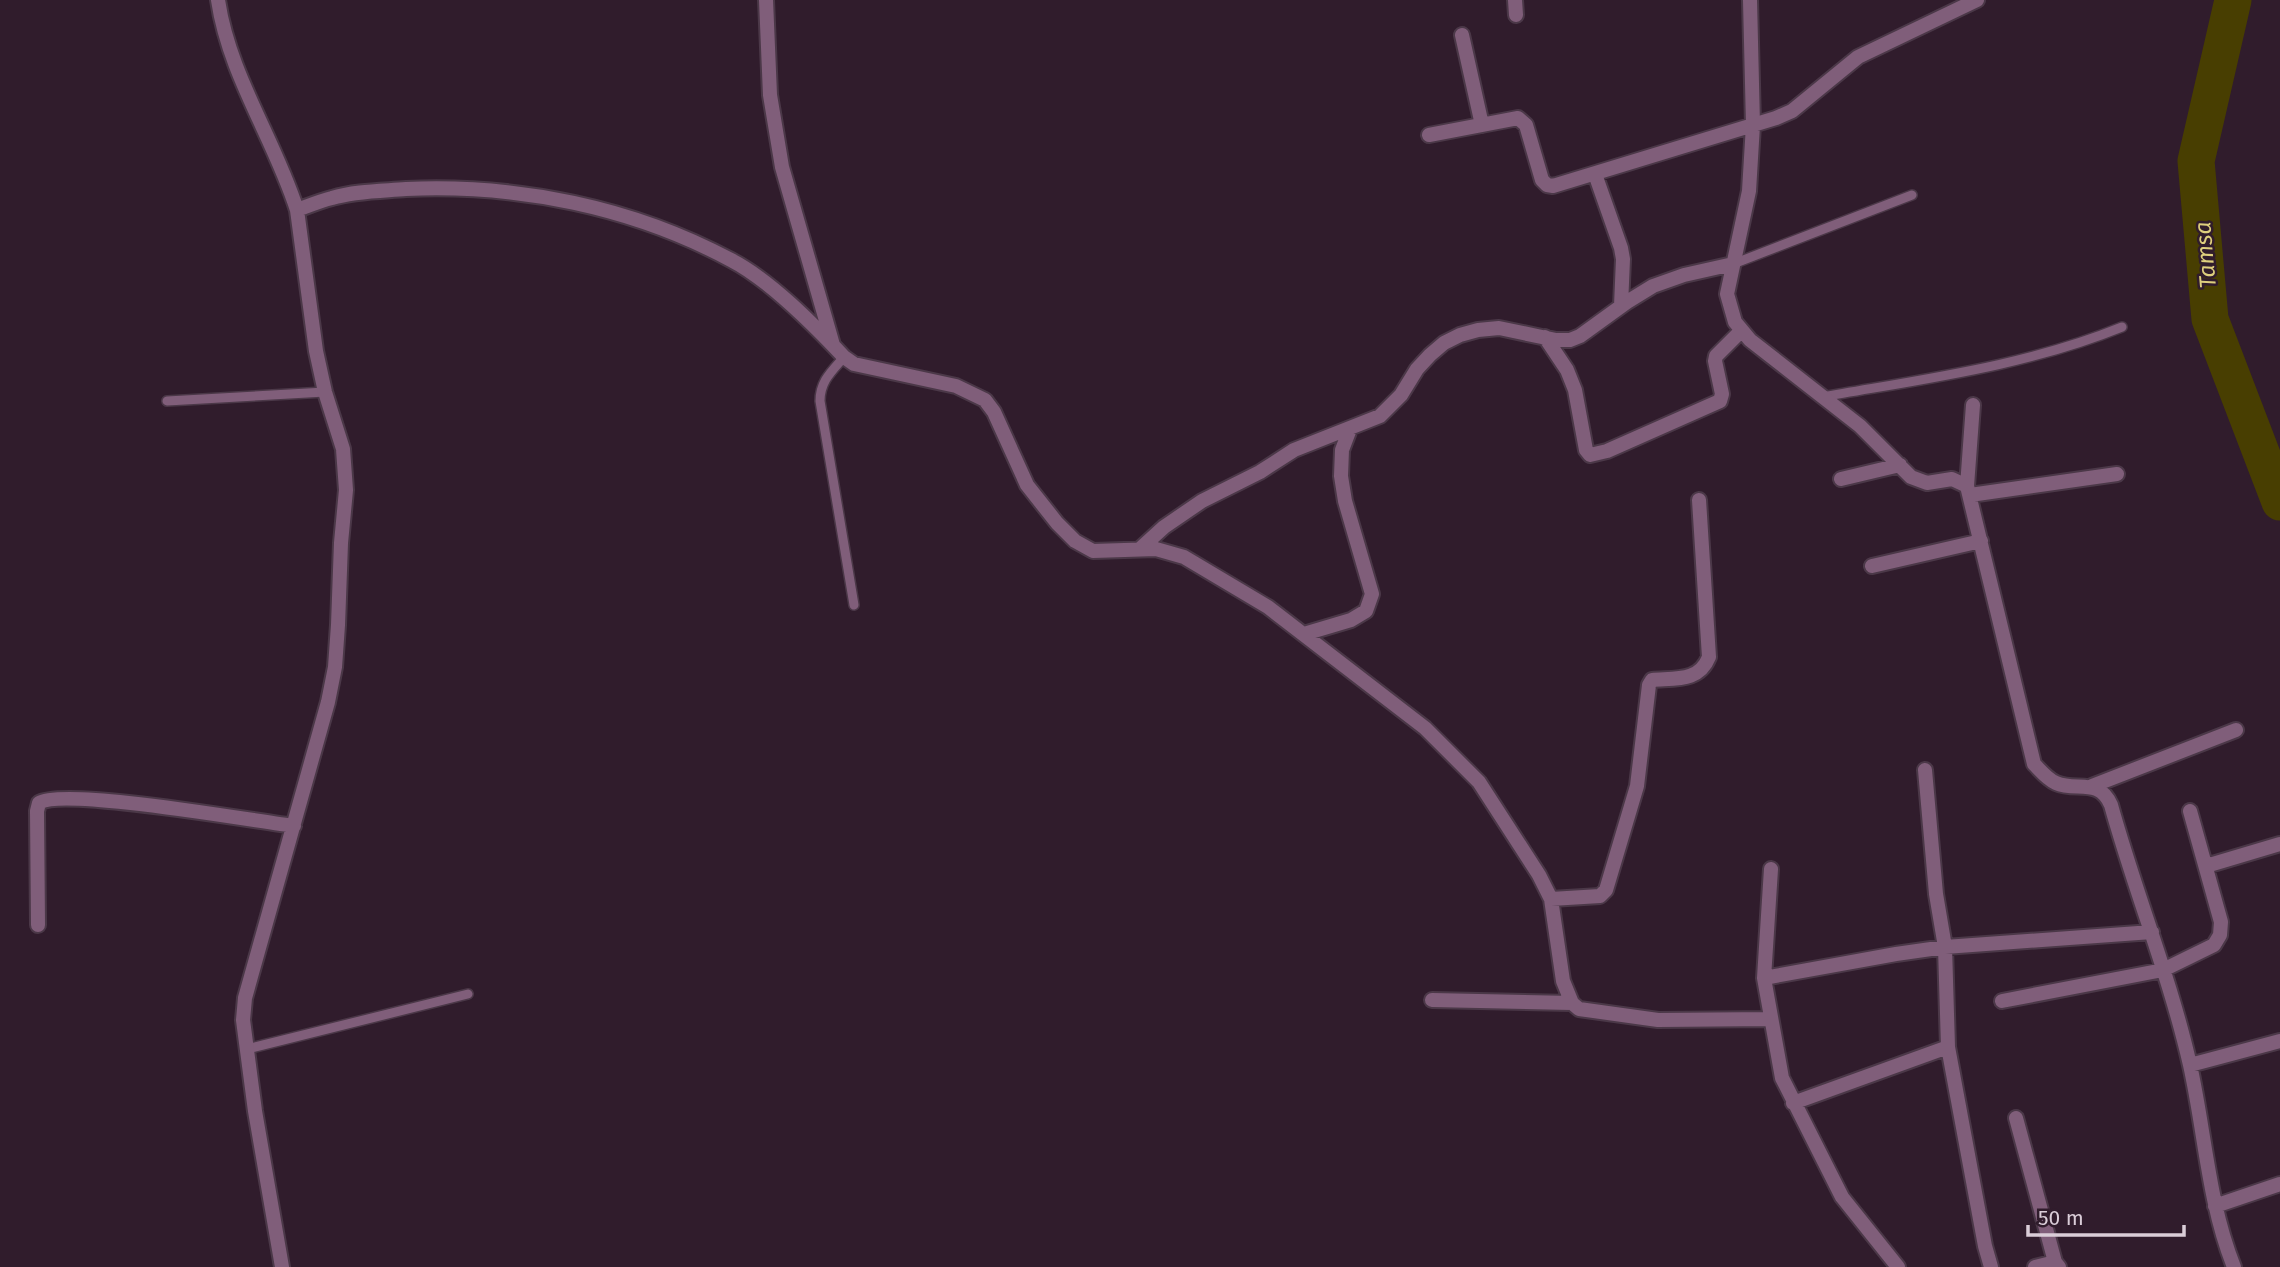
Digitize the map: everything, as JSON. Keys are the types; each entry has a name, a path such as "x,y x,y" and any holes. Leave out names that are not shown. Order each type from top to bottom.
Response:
{"street":[{"path":"218,0 239,75 297,210 316,351 325,392 343,449 346,490 335,667 328,702 245,998 243,1020 255,1111 282,1267"},
{"path":"766,0 771,95 782,167 834,346"},
{"path":"1515,0 1516,15"},
{"path":"1751,0 1753,125 1749,191 1727,294 1730,308 1741,331 1860,426 1919,481 1927,483 1952,479 1969,491 2117,474"},
{"path":"1429,135 1513,119 1522,120 1526,125 1540,174 1546,185 1553,186 1792,111 1849,63 1875,47 1977,0"},
{"path":"1462,35 1482,125"},
{"path":"1595,174 1621,248 1621,306"},
{"path":"297,210 334,197 380,191 431,188 517,192 622,215 674,233 731,260 765,282 854,364 956,386 985,400 994,412 1027,485 1074,541 1093,551 1141,548 1170,551 1184,557 1245,593 1304,634 1424,728 1479,782 1539,875 1550,899 1563,981 1572,1003 1579,1009 1645,1019 1771,1019"},
{"path":"1141,548 1164,527 1202,502 1260,472 1294,450 1369,422 1390,408 1430,355 1444,343 1460,335 1499,328 1570,340 1668,279 1733,264"},
{"path":"1545,337 1571,380 1586,450 1590,455 1607,451 1720,401 1714,361 1741,331"},
{"path":"1973,405 1969,491 2034,764 2057,784 2092,786 2236,730"},
{"path":"1304,634 1352,620 1366,611 1371,594 1345,501 1341,476 1342,450 1350,429"},
{"path":"1841,479 1900,465"},
{"path":"1550,899 1600,895 1606,890 1637,786 1649,685 1653,680 1695,675 1706,665 1709,657 1699,500"},
{"path":"1872,566 1981,541"},
{"path":"1925,770 1936,894 1945,947 1948,1047 1991,1267"},
{"path":"2092,786 2108,798 2111,805 2152,932 2190,1065 2215,1206 2234,1267"},
{"path":"38,925 37,811 39,803 48,798 103,800 294,826"},
{"path":"2002,1002 2163,970 2214,945 2220,935 2221,922 2190,811"},
{"path":"2206,866 2280,844"},
{"path":"1771,869 1764,978 1783,1078 1793,1103 1842,1197 1898,1267"},
{"path":"1764,978 1945,947 2152,932"},
{"path":"1432,1000 1572,1003"},
{"path":"2190,1065 2280,1041"},
{"path":"1793,1103 1948,1047"},
{"path":"2016,1118 2057,1265 2035,1267"},
{"path":"2215,1206 2280,1184"}],"lane":[{"path":"1733,264 1912,195"},
{"path":"1822,397 2029,358 2122,327"},
{"path":"844,357 824,381 820,401 855,605"},
{"path":"167,401 325,392"},
{"path":"247,1049 468,994"}],"waterway":[{"name":"Tamsa","path":"2233,0 2196,161 2210,319 2280,502"}]}
